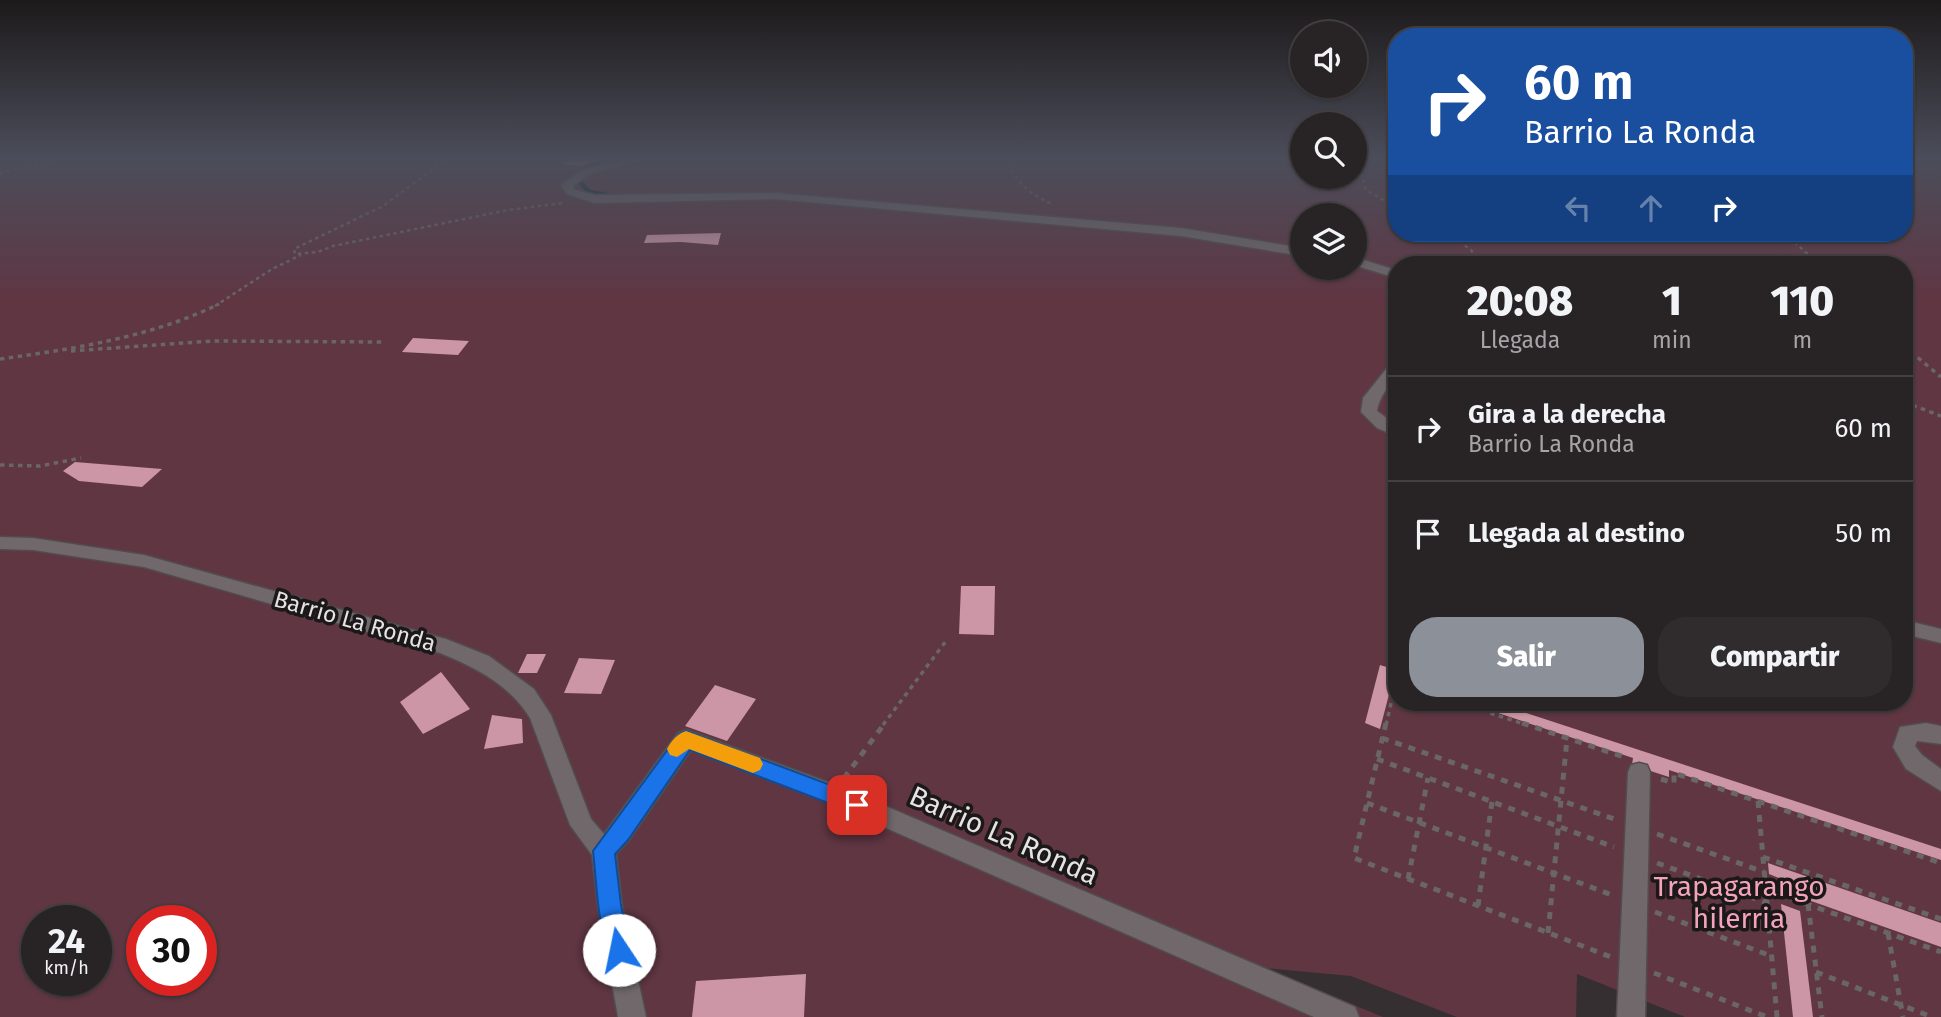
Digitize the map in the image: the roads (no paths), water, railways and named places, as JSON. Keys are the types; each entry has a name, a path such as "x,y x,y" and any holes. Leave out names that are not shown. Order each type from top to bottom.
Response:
{"street":[{"path":"870,204 1181,232 1290,250"},
{"path":"1367,265 1388,272"},
{"path":"1388,376 1371,398 1369,412 1388,427"},
{"name":"Barrio La Ronda","path":"0,543 33,544 144,561 446,647 482,662 527,695 540,715 582,825 604,851 621,833 686,740 833,794 1345,1017"},
{"path":"1913,629 1941,636"},
{"path":"1941,735 1908,733 1904,747 1914,762 1941,780"},
{"path":"1631,1017 1639,772"},
{"path":"604,851 610,905 632,1017"}],"park label":[{"name":"Trapagarango hilerria","path":"1739,902"}]}
